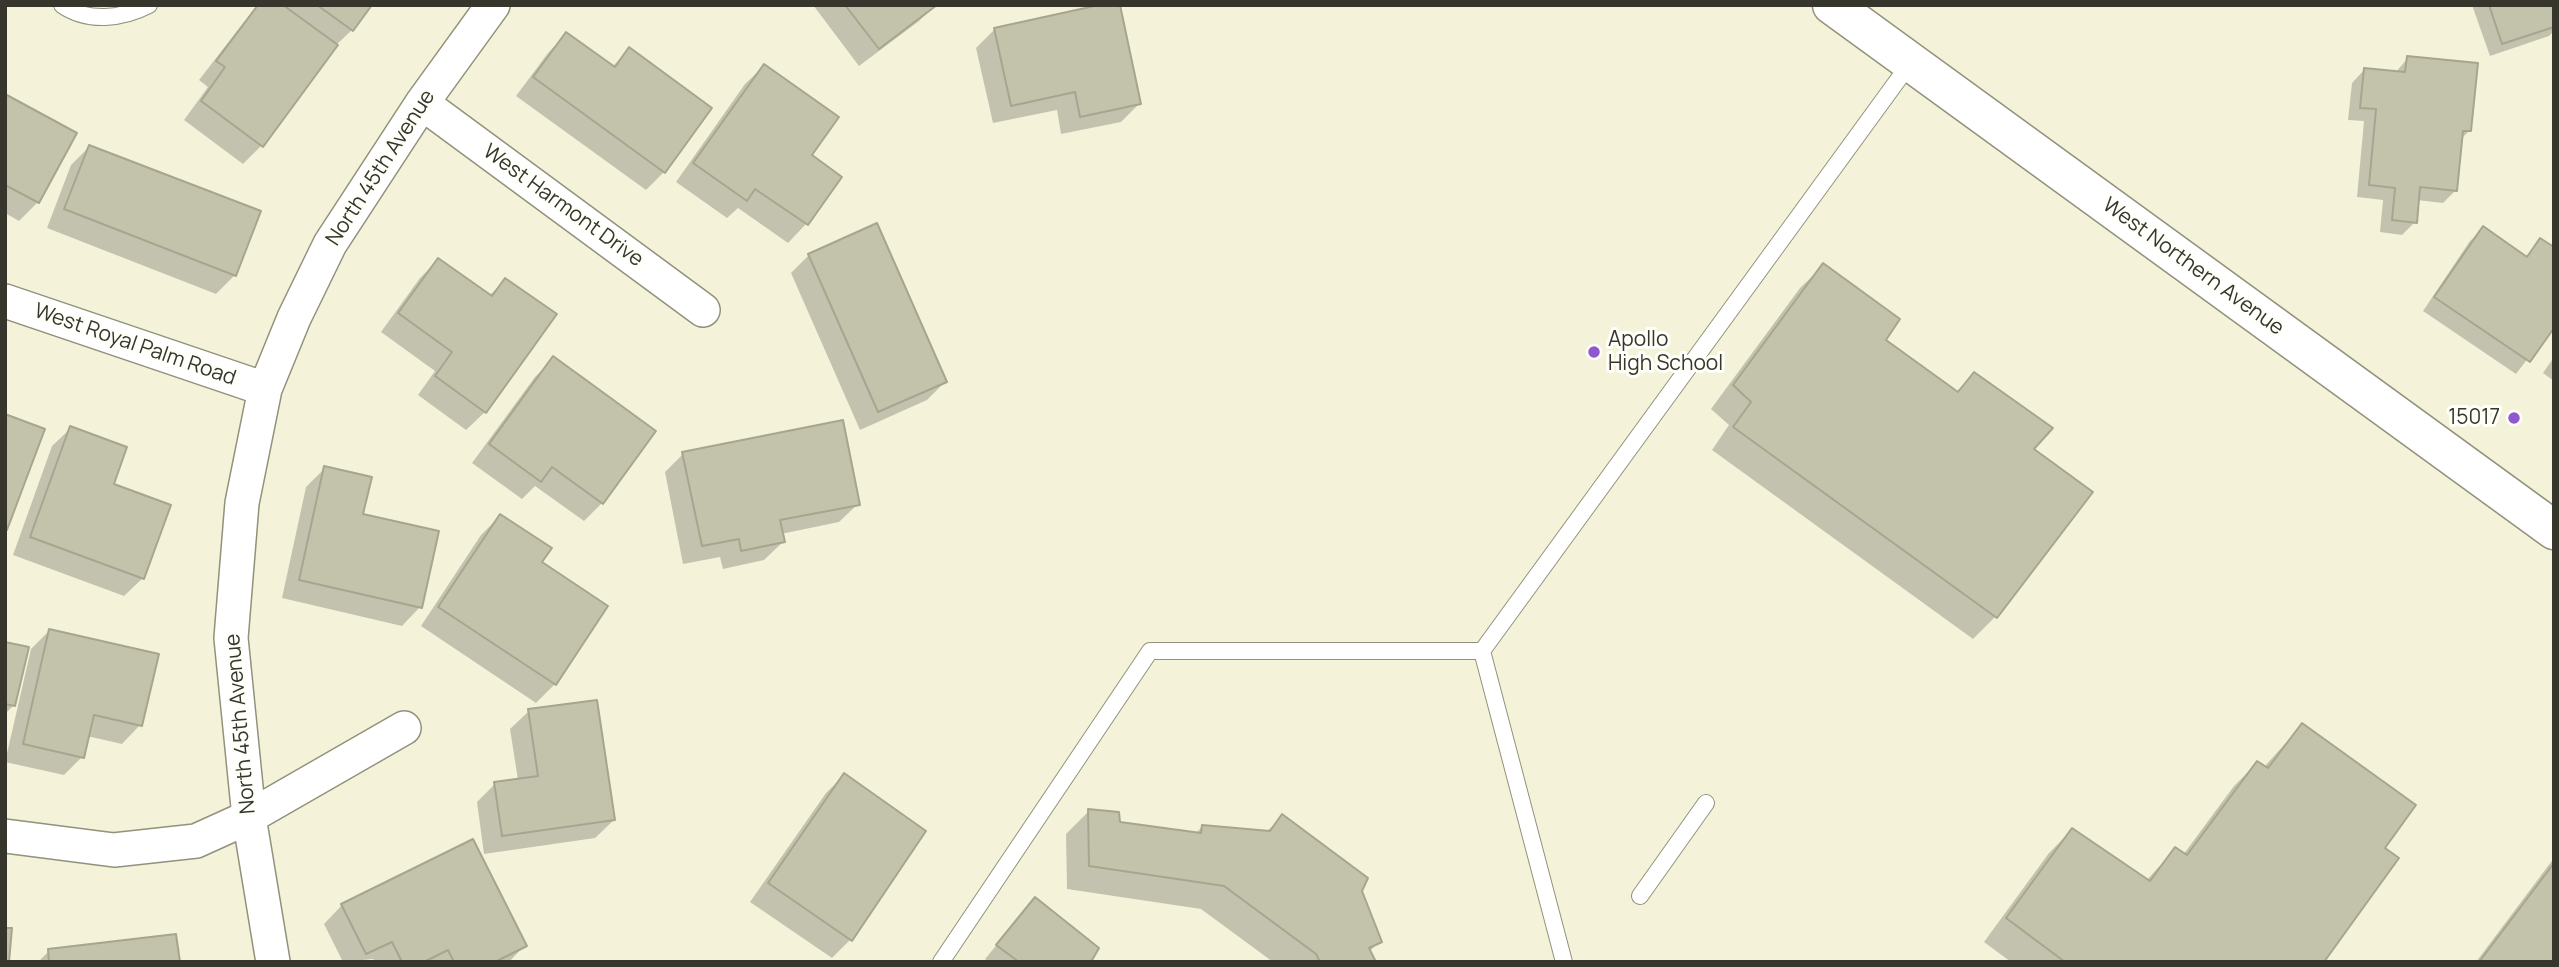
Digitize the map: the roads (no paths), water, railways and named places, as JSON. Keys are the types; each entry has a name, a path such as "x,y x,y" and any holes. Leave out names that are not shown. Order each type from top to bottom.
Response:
{"main road":[{"name":"West Northern Avenue","path":"1832,5 2554,530"}],"street":[{"name":"North 45th Avenue","path":"273,962 249,817 231,638 242,503 265,390 294,318 330,244 422,103 493,5"},
{"name":"West Harmont Drive","path":"422,103 703,310"},
{"name":"West Royal Palm Road","path":"5,302 265,390"},
{"path":"5,836 114,850 196,841 249,817 404,728"}],"lane":[{"path":"62,5 76,15 126,17 149,5"},
{"path":"1482,651 1911,62"},
{"path":"941,962 1150,651 1482,651"},
{"path":"1482,651 1564,962"},
{"path":"1640,896 1706,803"}],"place":[{"name":"Apollo High School","path":"1594,352"},
{"name":"15017","path":"2514,418"}]}
